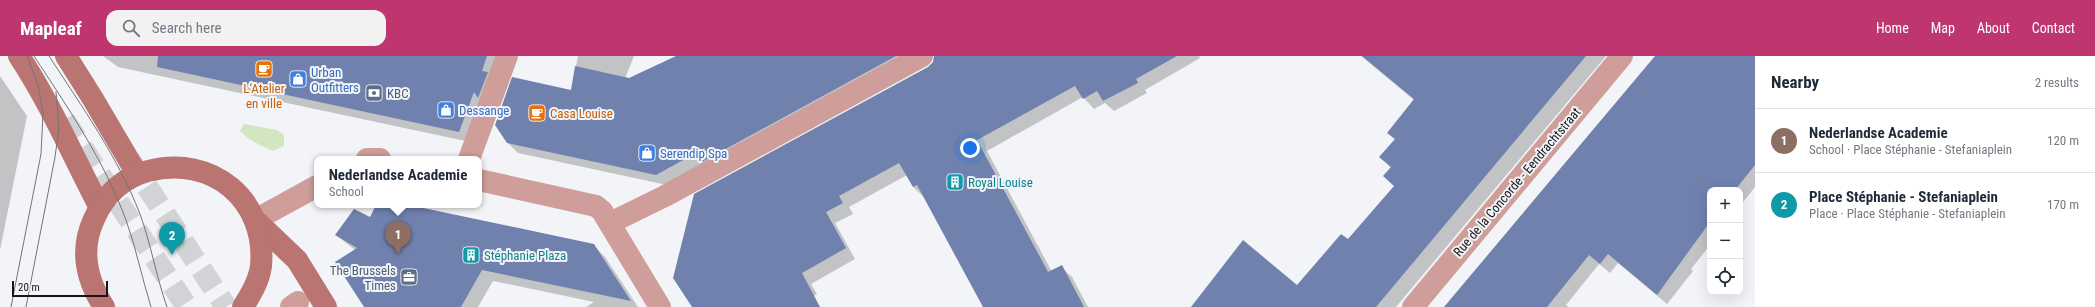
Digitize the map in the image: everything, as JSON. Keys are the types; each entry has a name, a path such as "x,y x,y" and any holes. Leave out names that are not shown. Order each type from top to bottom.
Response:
{"main road":[{"path":"18,56 43,94 100,206"},
{"path":"66,56 137,174"},
{"path":"104,307 93,291 86,262 88,233 100,206 113,189 137,174 165,166 194,168 213,175 231,187 240,197 255,220 297,260 326,307"},
{"path":"243,307 254,290 261,267 261,243 255,220"}],"street":[{"path":"470,156 507,56"},
{"path":"610,222 665,196 922,56"},
{"name":"Rue de la Concorde - Eendrachtstraat","path":"1413,307 1622,56"},
{"path":"482,181 596,206 602,211 610,222 634,266 660,307"},
{"path":"255,220 314,188"}],"green space":[{"path":"244,124 277,130 284,135 284,146 273,151 255,142 240,131"}],"building":[{"path":"158,56 487,56 482,71 488,72 478,98 474,92 459,132 157,67"},
{"path":"676,56 896,56 702,162 705,148 656,175 507,143 495,125 512,77 571,90 575,66 629,78"},
{"path":"934,56 1177,56 1136,79 1138,83 1103,101 1097,91 1083,99 1075,86 977,140 1048,272 1062,265 1084,307 983,307 917,185 913,187 899,163 839,196 843,203 826,212 846,248 802,273 820,307 692,307 673,278 694,194 928,67 933,62"},
{"path":"1362,56 1586,56 1376,307 1191,307 1243,240 1297,285 1341,234 1348,239 1394,186 1383,176 1391,167 1379,157 1395,139 1387,133 1414,99"},
{"path":"1655,56 1755,56 1755,165 1737,187 1707,187 1707,226 1657,295 1608,254 1600,264 1589,255 1547,307 1444,307"},
{"name":"Stéphanie Plaza","path":"374,208 423,208 594,244 631,301 482,270 461,307 364,307 335,262 357,248 335,235 354,209 370,217"}],"tunnel":[{"path":"64,120 187,307"},
{"path":"129,159 226,307"}],"tram line":[{"path":"11,307 41,154 43,113 38,85 27,56"},
{"path":"34,56 60,95 107,176 130,231 151,307"},
{"path":"49,56 99,133 131,193 144,225 167,307"},
{"path":"26,307 55,157 59,128 56,92"}],"place":[{"name":"L‘Atelier en ville","path":"264,69"},
{"name":"Urban Outfitters","path":"298,79"},
{"name":"KBC","path":"374,93"},
{"name":"Dessange","path":"446,110"},
{"name":"Casa Louise","path":"537,113"},
{"name":"Serendip Spa","path":"647,153"},
{"name":"Royal Louise","path":"955,182"},
{"name":"Nederlandse Academie","path":"398,254"},
{"name":"Place Stéphanie - Stefaniaplein","path":"172,255"},
{"name":"Stéphanie Plaza","path":"471,255"},
{"name":"The Brussels Times","path":"409,277"}]}
